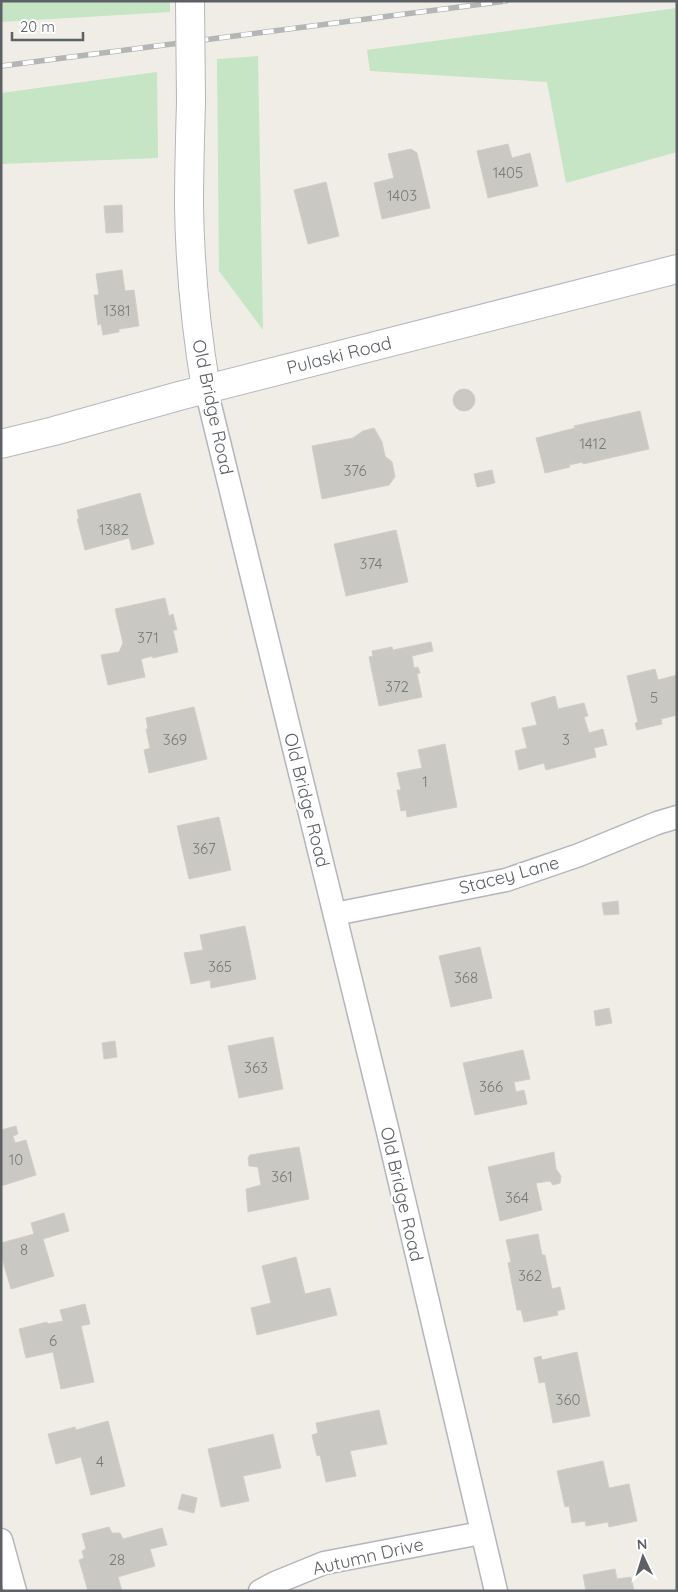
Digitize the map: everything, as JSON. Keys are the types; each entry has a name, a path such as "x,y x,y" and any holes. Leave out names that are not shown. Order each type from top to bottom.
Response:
{"main road":[{"name":"Old Bridge Road","path":"190,1 189,207 199,348 206,389"},
{"name":"Pulaski Road","path":"1,444 206,389 677,268"}],"street":[{"name":"Old Bridge Road","path":"206,389 387,1128 496,1591"},
{"name":"Stacey Lane","path":"335,914 506,880 579,855 657,823 677,817"},
{"name":"Autumn Drive","path":"260,1591 324,1563 481,1532"},
{"path":"1,1540 15,1591"}],"green space":[{"path":"1,1 170,1 170,12 1,22"},
{"path":"677,8 677,152 566,183 547,82 370,71 367,50"},
{"path":"258,56 263,330 219,271 217,59"},
{"path":"157,72 158,158 1,164 1,93"}],"building":[{"path":"508,144 512,158 530,153 538,186 488,198 477,151"},
{"path":"411,149 417,153 430,208 382,219 374,183 394,178 388,154"},
{"path":"326,182 339,236 308,244 294,190"},
{"path":"122,205 123,232 106,233 104,206"},
{"path":"122,270 125,291 134,290 139,326 119,329 119,332 103,335 101,324 98,325 94,295 99,295 96,274"},
{"path":"464,389 472,392 475,400 472,408 464,411 456,408 453,400 456,392"},
{"path":"640,411 649,449 583,464 583,462 569,465 570,467 545,473 536,438 575,428 574,426"},
{"path":"374,428 382,442 385,456 392,462 395,477 389,485 322,499 312,446 353,438 363,431"},
{"path":"492,470 495,483 477,487 474,474"},
{"path":"140,493 154,544 132,550 129,538 85,550 77,519 79,519 77,510"},
{"path":"396,530 408,582 346,596 334,544"},
{"path":"165,598 169,616 173,614 177,630 173,630 178,652 141,659 145,677 108,685 101,655 119,652 123,643 115,609"},
{"path":"431,642 433,651 412,656 414,668 418,667 420,673 417,674 422,697 379,706 369,657 373,656 372,651 392,647 393,650"},
{"path":"655,669 658,680 677,675 677,715 661,719 662,724 637,730 635,723 638,722 627,676"},
{"path":"555,696 558,709 584,703 588,716 584,717 589,733 603,729 607,745 594,748 596,757 546,770 544,763 519,770 515,751 527,748 522,728 537,725 531,703"},
{"path":"194,707 207,759 149,773 144,750 150,748 146,718"},
{"path":"445,744 457,807 407,817 406,810 401,811 397,790 401,790 397,773 422,768 418,750"},
{"path":"219,817 231,870 189,879 177,826"},
{"path":"618,901 619,914 604,915 602,903"},
{"path":"245,926 256,979 211,988 210,980 191,984 184,953 203,950 200,935"},
{"path":"480,947 492,998 451,1007 439,956"},
{"path":"609,1008 612,1023 596,1026 594,1011"},
{"path":"273,1037 283,1089 239,1098 228,1046"},
{"path":"115,1041 117,1057 104,1059 102,1043"},
{"path":"523,1050 530,1079 514,1082 516,1092 524,1090 527,1104 475,1115 463,1063"},
{"path":"16,1126 18,1134 13,1136 15,1143 26,1140 36,1175 1,1186 1,1130"},
{"path":"299,1147 309,1199 248,1212 246,1189 261,1185 258,1167 249,1166 248,1158 250,1155"},
{"path":"554,1152 556,1169 561,1176 560,1183 553,1185 550,1181 536,1183 542,1210 500,1221 488,1167"},
{"path":"64,1213 69,1231 43,1239 54,1276 11,1289 1,1255 1,1243 34,1234 31,1223"},
{"path":"538,1234 542,1255 545,1255 552,1289 560,1287 565,1309 557,1311 558,1315 524,1322 521,1310 517,1310 508,1263 511,1262 506,1240"},
{"path":"296,1257 305,1294 330,1288 337,1315 257,1335 251,1308 271,1303 262,1266"},
{"path":"85,1304 90,1324 81,1326 94,1382 61,1389 53,1352 26,1358 19,1329 47,1322 48,1324 63,1321 60,1310"},
{"path":"577,1352 590,1416 553,1423 545,1382 539,1383 534,1358 541,1356 542,1360"},
{"path":"379,1410 387,1444 350,1451 356,1476 326,1482 320,1455 317,1456 312,1435 318,1433 316,1423"},
{"path":"108,1421 125,1486 91,1495 81,1457 56,1464 48,1434 75,1427 76,1430"},
{"path":"273,1434 281,1468 243,1476 249,1501 221,1507 208,1449"},
{"path":"603,1461 609,1488 629,1484 637,1521 609,1527 608,1522 586,1526 585,1521 572,1523 569,1506 565,1507 557,1471"},
{"path":"182,1494 197,1498 194,1513 178,1509"},
{"path":"109,1527 112,1533 120,1533 123,1539 162,1528 167,1545 150,1549 155,1566 118,1577 122,1591 88,1591 79,1560 84,1558 82,1551 86,1549 82,1534"},
{"path":"615,1569 617,1579 631,1577 634,1591 586,1591 583,1575"}],"railway":[{"path":"1,66 506,1"}]}
